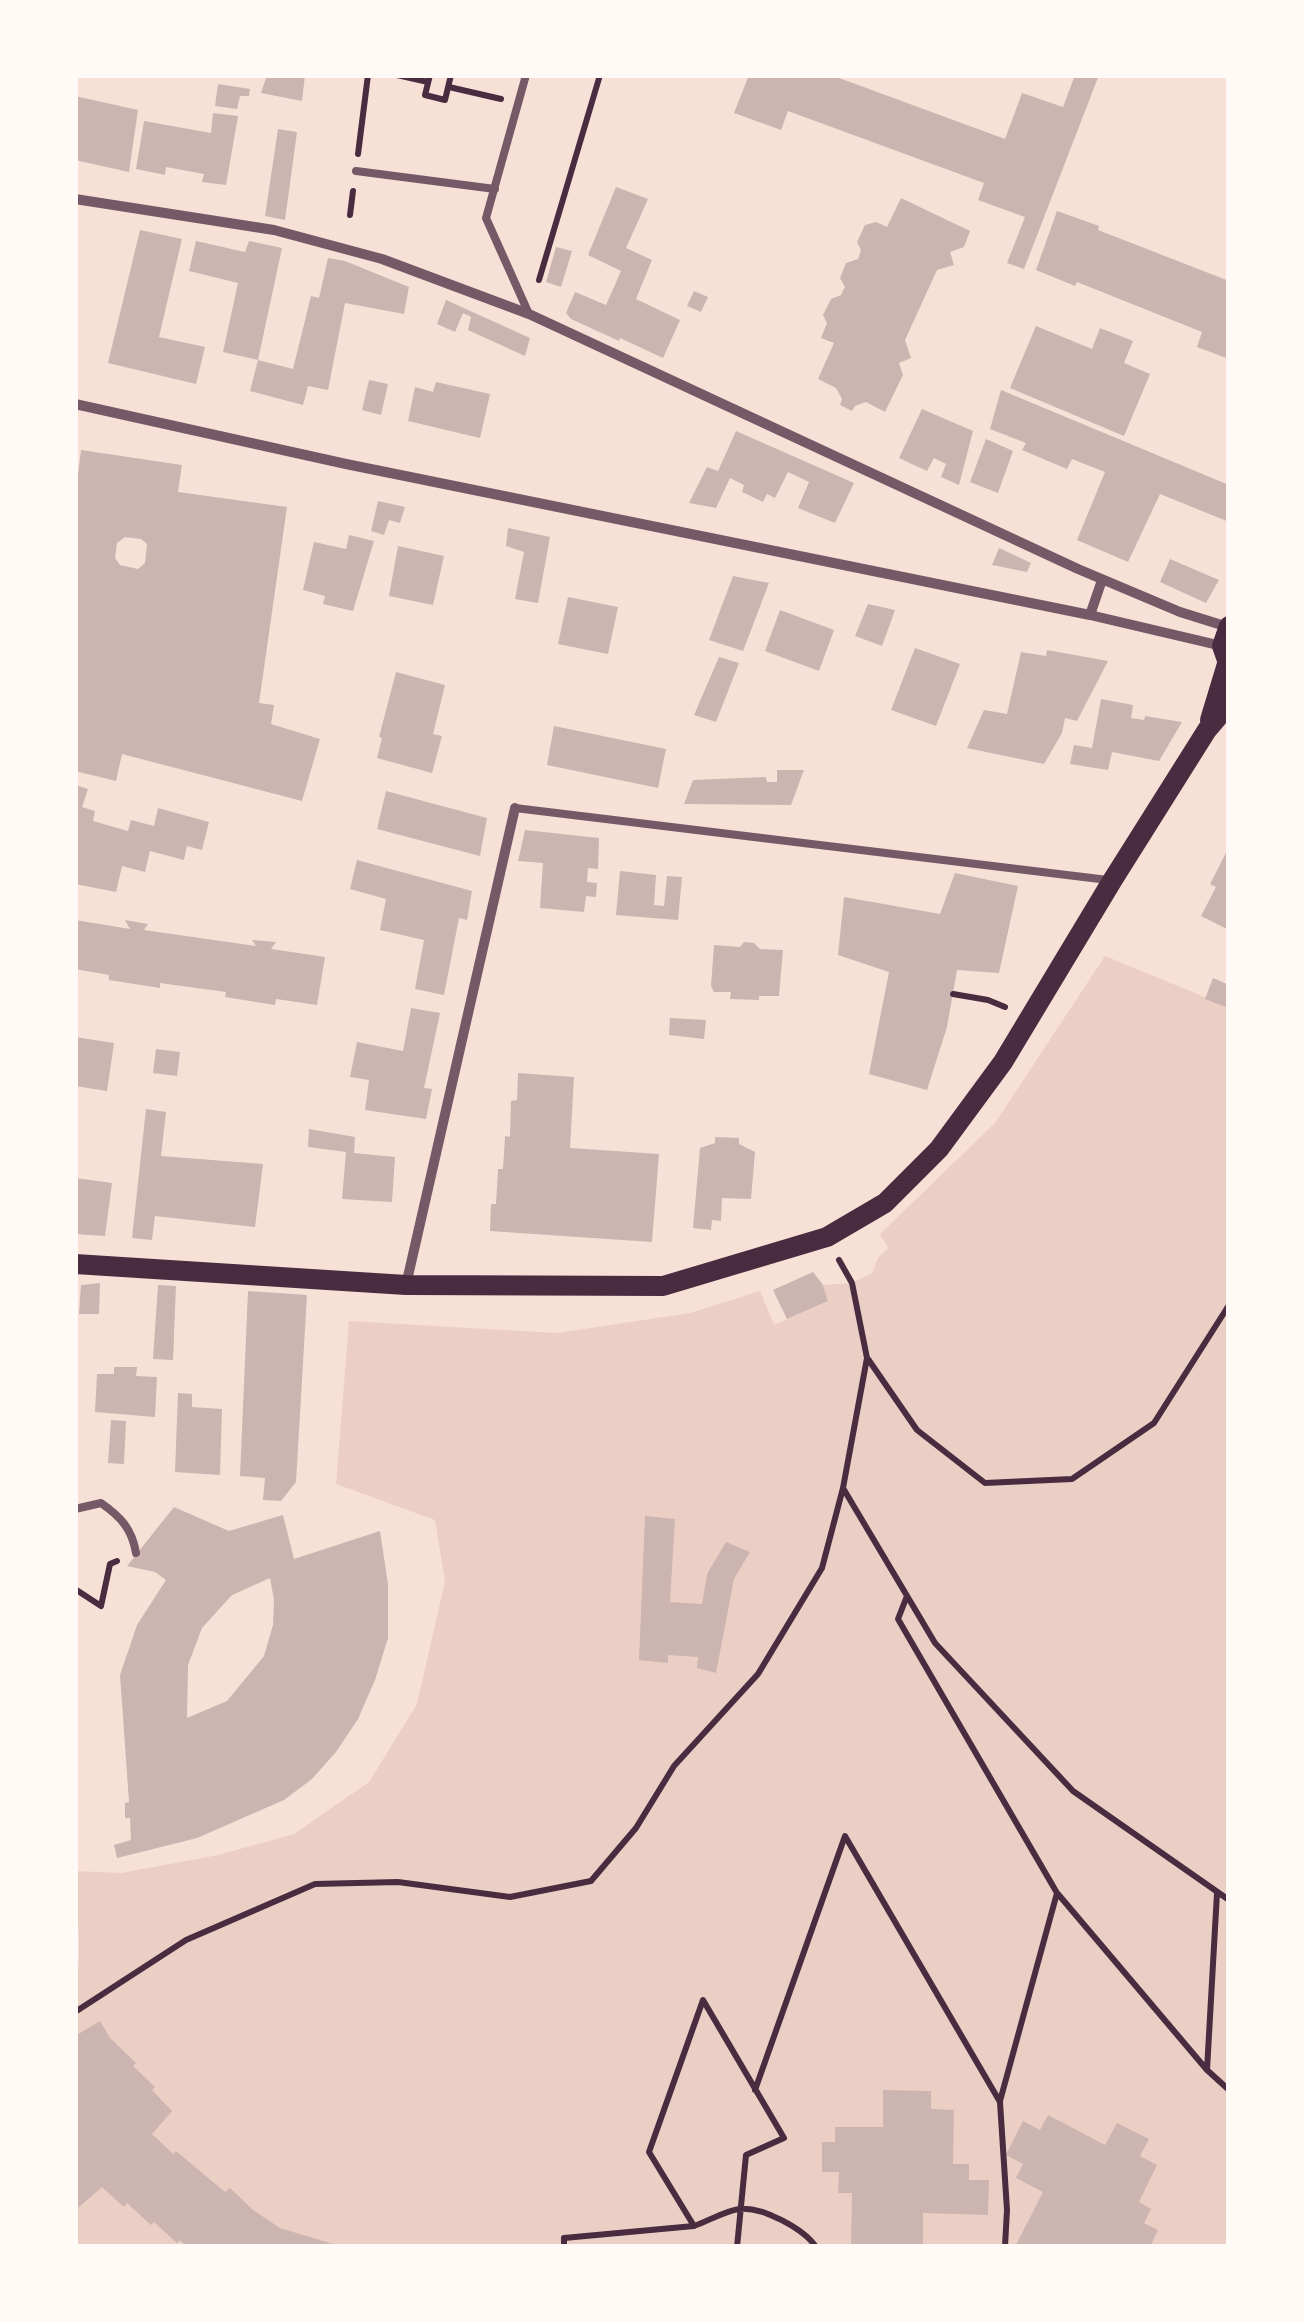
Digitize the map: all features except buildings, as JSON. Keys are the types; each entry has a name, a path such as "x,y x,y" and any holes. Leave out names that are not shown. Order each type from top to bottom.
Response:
{"main road":[{"path":"1207,730 1227,646"},
{"path":"75,1264 406,1285 663,1286 827,1236 885,1202 939,1149 1003,1062 1112,880 1207,730 1229,704"}],"street":[{"path":"75,200 274,230 382,259 529,314 1102,580 1227,646"},
{"path":"75,404 346,464 1227,646"},
{"path":"1090,615 1102,580"},
{"path":"406,1285 516,808"}],"lane":[{"path":"526,75 486,218 529,314"},
{"path":"356,170 495,189"},
{"path":"516,808 1112,880"},
{"path":"75,1509 101,1503 117,1514 132,1533 136,1553"}],"path":[{"path":"350,215 368,75"},
{"path":"397,75 429,79 425,94 446,100 452,75"},
{"path":"536,288 600,75"},
{"path":"448,87 518,103"},
{"path":"953,994 988,1000 1030,1017"},
{"path":"827,1236 852,1283 868,1358 916,1430 985,1483 1072,1479 1154,1423 1229,1305"},
{"path":"75,2012 186,1940 315,1884 398,1882 510,1896 591,1881 636,1828 674,1766 758,1674 822,1568 844,1488 868,1358"},
{"path":"844,1488 934,1643 1073,1791 1229,1900"},
{"path":"75,1589 101,1606 110,1564 136,1553"},
{"path":"907,1596 898,1619 1057,1893 1206,2070 1229,2090"},
{"path":"755,2090 845,1836 1000,2102"},
{"path":"1206,2070 1217,1892"},
{"path":"1002,2247 1007,2210 1000,2102 1057,1893"},
{"path":"694,2226 649,2152 703,2000 784,2138 746,2155 737,2247"},
{"path":"564,2247 564,2238 694,2226 741,2208 764,2214 809,2236 816,2247"}],"shaded area":[{"path":"1105,956 1229,1007 1229,2247 75,2247 75,1987 79,1944 75,1871 121,1873 218,1855 294,1834 369,1782 417,1704 445,1581 435,1520 336,1484 349,1321 557,1333 690,1313 760,1291 774,1325 828,1301 823,1285 852,1283 872,1273 878,1258 888,1248 880,1234 995,1123"}]}
